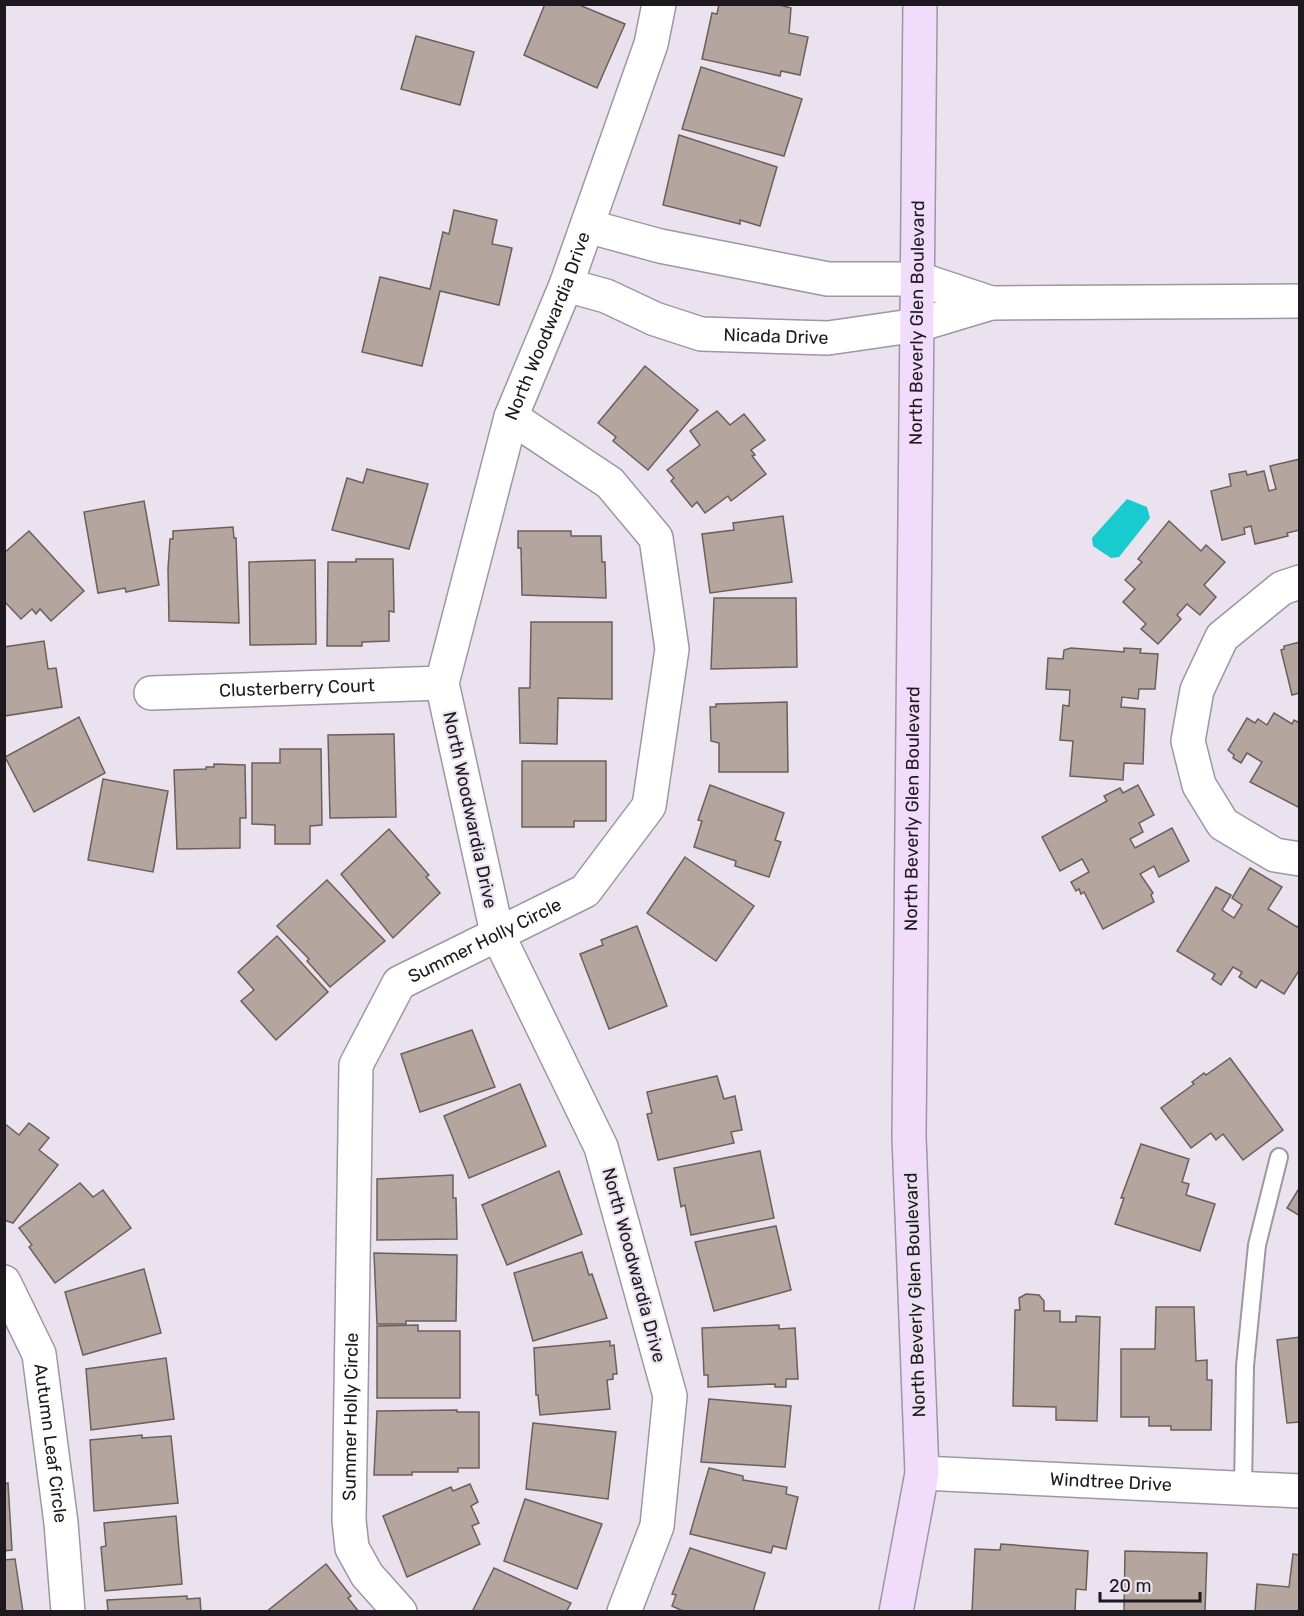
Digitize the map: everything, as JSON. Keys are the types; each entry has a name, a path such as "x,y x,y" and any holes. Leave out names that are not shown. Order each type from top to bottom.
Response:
{"main road":[{"name":"North Beverly Glen Boulevard","path":"896,1611 922,1473 909,1137 920,4"}],"street":[{"name":"North Woodwardia Drive","path":"624,1611 657,1526 670,1396 601,1147 498,933 442,683 511,417 566,285 651,44 659,4"},
{"name":"Nicada Drive","path":"587,226 660,246 828,279 919,279 991,303"},
{"name":"Nicada Drive","path":"566,285 606,296 655,319 701,334 828,338 918,325 991,303 1299,301"},
{"name":"Summer Holly Circle","path":"400,1611 367,1575 352,1548 349,1520 356,1065 399,983 585,891 649,806 672,648 656,538 610,483 511,417"},
{"path":"1299,582 1282,588 1222,637 1197,690 1188,741 1199,784 1223,824 1275,855 1299,859"},
{"name":"Clusterberry Court","path":"151,693 442,683"},
{"name":"Autumn Leaf Circle","path":"4,1282 39,1354 61,1523 68,1611"},
{"name":"Windtree Drive","path":"922,1473 1299,1491"}],"lane":[{"path":"1244,1488 1245,1366 1257,1245 1279,1157"}],"water":[{"path":"1127,499 1147,507 1150,518 1119,557 1111,558 1093,546 1092,538"}],"building":[{"path":"545,4 577,4 625,24 597,88 524,55"},
{"path":"719,4 776,4 791,8 789,33 808,37 800,75 781,71 780,76 702,59 712,13 717,14"},
{"path":"416,36 474,52 460,105 401,89"},
{"path":"701,67 802,99 784,156 682,129"},
{"path":"679,135 777,167 760,226 740,220 740,224 663,205"},
{"path":"454,210 497,220 492,244 512,248 499,305 440,291 422,366 362,352 380,277 430,289 443,232 449,234"},
{"path":"645,366 698,410 648,470 613,441 616,437 598,423"},
{"path":"717,411 730,425 744,414 765,440 751,450 755,455 752,456 766,474 731,501 728,496 705,513 697,502 692,507 671,481 674,478 667,470 700,445 690,431"},
{"path":"1300,459 1300,530 1287,533 1288,536 1255,544 1251,526 1244,528 1245,534 1222,540 1211,491 1231,486 1229,474 1246,471 1247,475 1264,471 1269,491 1276,489 1270,466"},
{"path":"367,469 428,484 409,549 332,530 347,478 363,483"},
{"path":"144,501 159,585 126,592 125,588 98,593 84,512"},
{"path":"783,516 792,582 710,593 702,534 734,530 733,523"},
{"path":"1169,521 1201,551 1206,545 1225,562 1204,585 1216,597 1200,615 1187,604 1177,615 1181,619 1158,644 1141,629 1146,624 1123,602 1135,589 1125,580 1142,562 1138,559"},
{"path":"233,527 234,538 236,538 239,623 169,621 168,569 170,539 173,539 173,531"},
{"path":"29,531 84,591 51,621 40,609 36,614 32,609 21,619 4,601 4,553"},
{"path":"518,531 571,531 571,536 601,536 602,562 605,562 606,598 522,595 521,548 518,548"},
{"path":"356,559 393,559 394,612 389,611 389,641 362,642 362,646 327,646 328,562 356,562"},
{"path":"315,560 316,644 250,645 249,562"},
{"path":"714,598 796,598 797,667 711,669"},
{"path":"531,622 612,622 612,699 558,698 557,744 520,743 519,688 530,688"},
{"path":"44,641 48,669 56,668 62,707 4,716 4,647"},
{"path":"1300,642 1300,693 1292,695 1281,650 1284,646"},
{"path":"1071,648 1124,652 1124,648 1141,649 1140,653 1158,654 1155,689 1139,689 1138,699 1122,697 1121,707 1145,709 1143,764 1124,763 1123,780 1070,776 1073,741 1060,740 1063,705 1069,706 1070,690 1046,689 1048,658 1063,659 1064,650"},
{"path":"787,702 788,772 719,772 719,743 711,741 710,707 716,707 716,704"},
{"path":"1274,713 1292,724 1294,720 1300,723 1300,808 1250,782 1262,762 1247,753 1241,763 1233,758 1234,755 1228,750 1247,718 1255,723 1258,719 1267,725"},
{"path":"79,717 105,773 34,812 5,757"},
{"path":"394,734 396,817 330,818 328,735"},
{"path":"280,749 321,749 322,825 310,826 310,844 275,844 275,825 252,824 252,763 280,763"},
{"path":"522,761 606,761 606,821 574,821 574,827 522,827"},
{"path":"214,764 245,765 246,818 240,818 240,848 177,849 174,770 206,769 206,767 214,767"},
{"path":"103,779 168,791 153,872 88,860"},
{"path":"710,785 784,813 775,840 781,842 769,877 735,866 736,861 694,847 702,821 698,820"},
{"path":"1138,785 1154,815 1139,823 1143,832 1130,839 1135,848 1172,828 1189,861 1159,877 1154,866 1140,874 1153,893 1151,895 1154,902 1103,929 1084,892 1081,894 1079,889 1076,891 1071,882 1089,872 1082,859 1060,871 1042,837 1107,801 1104,796 1120,788 1123,793"},
{"path":"389,829 429,875 426,877 440,893 393,938 341,874"},
{"path":"685,857 754,906 716,961 647,913"},
{"path":"1250,868 1282,887 1268,909 1297,927 1300,924 1300,969 1284,994 1261,980 1256,988 1239,977 1242,972 1233,967 1221,985 1212,979 1215,974 1177,951 1216,887 1231,895 1222,910 1234,918 1242,905 1232,898"},
{"path":"327,880 385,941 330,987 307,961 309,959 277,926"},
{"path":"637,926 667,1006 609,1029 580,954 603,945 601,940"},
{"path":"277,936 328,992 276,1040 241,1001 254,990 238,972"},
{"path":"472,1030 495,1087 420,1112 401,1054"},
{"path":"1230,1058 1283,1130 1243,1160 1223,1134 1216,1140 1211,1133 1191,1148 1161,1108 1194,1084 1192,1082 1204,1073 1206,1075"},
{"path":"717,1076 724,1099 735,1096 742,1130 731,1132 734,1143 658,1160 647,1114 652,1113 647,1092"},
{"path":"520,1084 546,1146 469,1178 444,1116"},
{"path":"4,1123 19,1135 29,1123 49,1138 39,1150 58,1165 13,1223 4,1220"},
{"path":"1141,1144 1189,1159 1182,1182 1189,1184 1186,1195 1215,1204 1200,1251 1115,1224 1124,1198 1121,1198"},
{"path":"760,1151 774,1218 691,1235 685,1205 681,1207 674,1168"},
{"path":"559,1171 582,1234 507,1265 482,1205"},
{"path":"453,1175 457,1239 377,1240 377,1179"},
{"path":"80,1183 93,1197 103,1190 131,1228 55,1283 29,1247 32,1245 19,1228"},
{"path":"1300,1187 1300,1216 1287,1208"},
{"path":"776,1226 791,1290 714,1311 695,1242"},
{"path":"582,1252 607,1318 533,1341 514,1273"},
{"path":"374,1253 457,1255 456,1321 406,1321 406,1324 377,1324"},
{"path":"144,1269 161,1333 83,1355 65,1292"},
{"path":"1026,1294 1039,1295 1044,1301 1044,1311 1060,1311 1060,1322 1076,1322 1076,1316 1100,1317 1097,1421 1056,1420 1056,1407 1013,1406 1015,1310 1020,1310 1019,1298"},
{"path":"1156,1307 1194,1307 1196,1361 1207,1360 1207,1380 1212,1380 1211,1430 1171,1430 1171,1426 1149,1426 1149,1417 1121,1417 1121,1349 1155,1349"},
{"path":"418,1325 418,1331 460,1331 460,1398 377,1398 377,1326"},
{"path":"779,1325 779,1329 795,1328 798,1379 786,1379 786,1387 775,1387 775,1384 708,1387 708,1375 704,1375 702,1328"},
{"path":"1300,1337 1300,1422 1287,1423 1277,1340"},
{"path":"610,1341 610,1346 614,1345 617,1374 613,1374 613,1379 607,1380 610,1409 540,1415 538,1395 536,1395 534,1348"},
{"path":"166,1358 174,1419 91,1430 86,1369"},
{"path":"709,1399 791,1406 785,1467 701,1462"},
{"path":"457,1410 457,1412 479,1412 479,1468 458,1468 458,1472 374,1475 377,1411"},
{"path":"533,1423 616,1432 608,1499 526,1489"},
{"path":"142,1435 142,1438 171,1436 178,1503 94,1511 90,1440"},
{"path":"709,1468 743,1476 743,1480 787,1487 786,1494 798,1497 786,1549 773,1546 771,1553 690,1534"},
{"path":"8,1483 12,1550 4,1551 4,1484"},
{"path":"470,1484 478,1502 471,1506 479,1523 472,1526 480,1544 407,1577 383,1516 451,1487 453,1491"},
{"path":"525,1499 602,1524 577,1589 504,1561"},
{"path":"176,1516 182,1584 105,1591 101,1547 106,1546 104,1523"},
{"path":"1001,1544 1088,1551 1086,1590 1076,1589 1075,1612 972,1612 975,1549 1000,1550"},
{"path":"690,1548 765,1573 753,1612 685,1612 672,1606 676,1595 672,1594"},
{"path":"1125,1551 1207,1553 1205,1612 1124,1612"},
{"path":"1293,1554 1300,1555 1300,1612 1255,1612 1257,1584 1289,1587"},
{"path":"15,1559 23,1612 4,1612 4,1560"},
{"path":"326,1564 351,1596 348,1598 359,1612 266,1612"},
{"path":"494,1568 571,1603 566,1612 472,1612"},
{"path":"187,1596 187,1599 200,1598 201,1612 108,1612 107,1600"}]}
